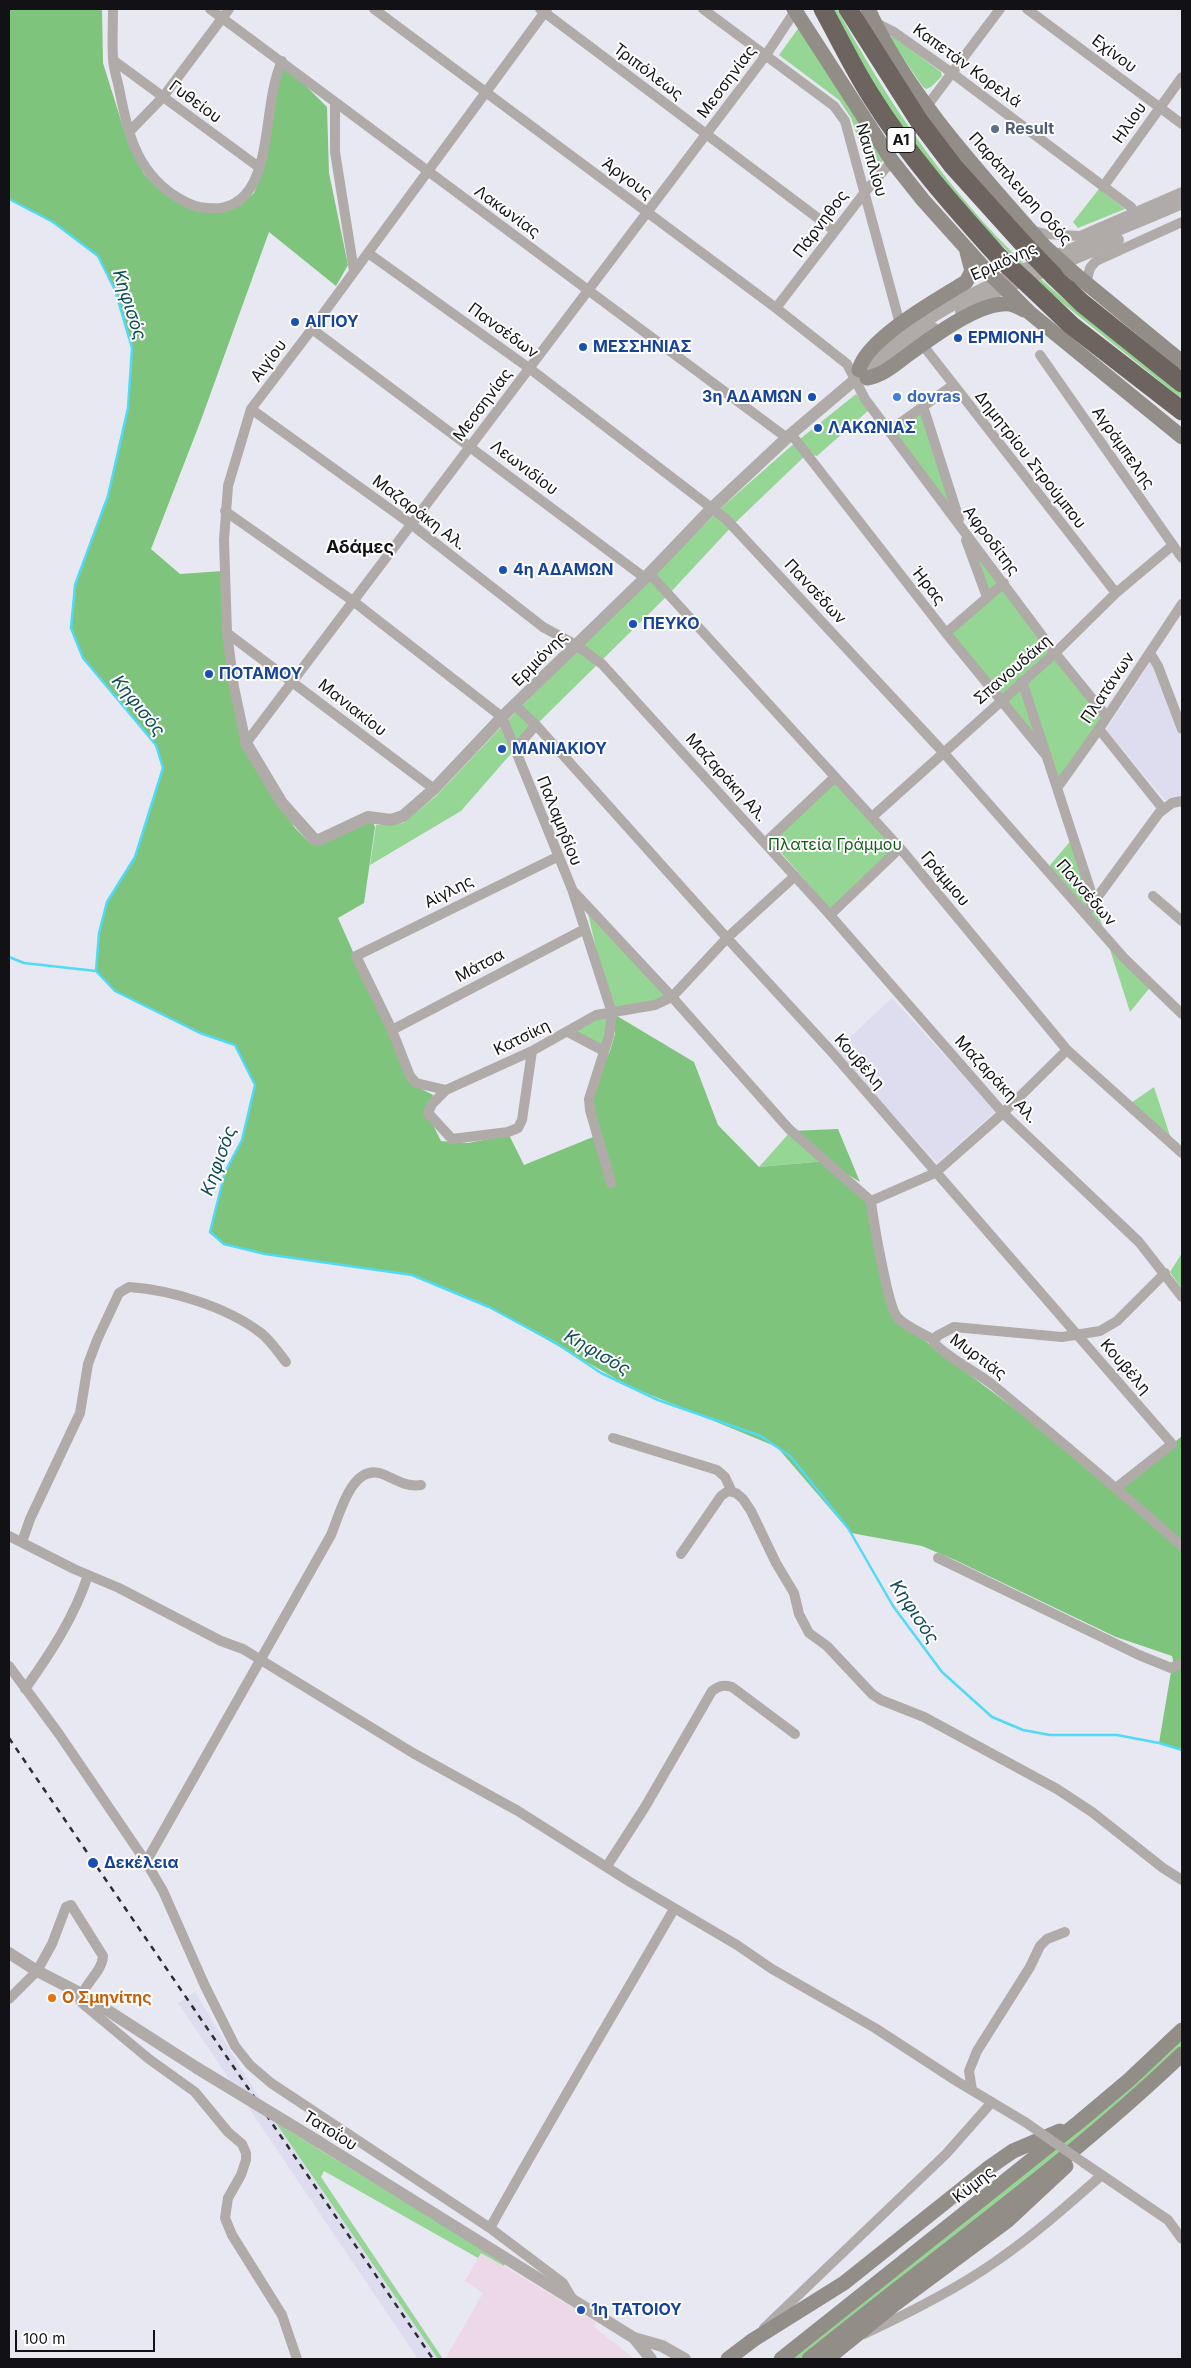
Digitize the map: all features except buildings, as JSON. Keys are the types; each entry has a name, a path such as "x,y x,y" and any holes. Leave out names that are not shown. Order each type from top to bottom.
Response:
{"highway":[{"name":"Α1","path":"823,9 871,97 992,262 1029,285 1071,325 1182,411"},
{"name":"Α1","path":"848,9 919,121 952,166 1034,241 1054,276 1082,303 1182,383"}],"main road":[{"path":"795,10 892,160 967,251 972,267 970,277 966,282 900,324 864,356 859,377 885,373 922,344 973,313 997,304 1015,305 1030,313"},
{"name":"Παράπλευρη Οδός","path":"871,15 904,72 927,106 1034,241 1182,362"},
{"path":"967,251 992,262 1014,297 1030,313 1182,436"},
{"name":"Κύμης","path":"781,2359 1079,2122 1129,2080 1182,2030"},
{"path":"809,2359 1092,2134 1142,2092 1182,2054"},
{"path":"728,2359 753,2340 814,2304 844,2283 987,2169 1013,2151 1079,2122"},
{"path":"826,2359 1007,2221 1080,2152 1092,2134"}],"street":[{"path":"113,9 113,60 136,152 147,172 167,190 193,205 216,208 231,206 244,196 260,168 274,84 282,61"},
{"name":"Λακωνίας","path":"210,9 226,13 282,61 427,172 789,436"},
{"name":"Άργους","path":"374,9 776,308 847,364 859,377"},
{"name":"Ναυπλίου","path":"703,9 834,106 845,121 900,324"},
{"path":"927,106 1000,9"},
{"name":"Εχίνου","path":"1027,9 1182,124"},
{"name":"Αιγίου","path":"246,743 234,687 227,634 224,540 225,511 233,463 251,409 486,93 543,10"},
{"name":"Τριπόλεως","path":"543,10 835,231"},
{"name":"Μεσσηνίας","path":"246,743 766,55 795,10"},
{"path":"130,131 163,98 226,13"},
{"name":"Καπετάν Κορελά","path":"871,15 1131,207 1134,212"},
{"name":"Γυθείου","path":"113,60 260,168"},
{"name":"Ηλίου","path":"1103,187 1182,77"},
{"path":"335,102 335,152 354,271"},
{"name":"Πάρνηθος","path":"776,308 865,192 892,160"},
{"name":"Ερμιόνης","path":"1034,241 1045,234 1080,236 1182,192"},
{"name":"Ερμιόνης","path":"246,743 282,803 314,840 319,840 368,817 391,820 400,817 434,789 502,717 516,706 712,508 789,436 913,328 962,299 991,285 1182,203"},
{"name":"Ερμιόνης","path":"859,377 905,346 998,292 1182,212"},
{"path":"1080,279 1096,261 1182,222"},
{"name":"Πανσέδων","path":"368,253 529,368 712,508 736,530 942,752 1124,958 1182,1014"},
{"name":"Λεωνιδίου","path":"312,329 470,447 647,575"},
{"name":"Δημητρίου Στρούμπου","path":"922,344 1116,593"},
{"name":"Αγράμπελης","path":"1040,355 1182,558"},
{"name":"Αφροδίτης","path":"859,377 865,399 1055,653 1107,717"},
{"path":"889,431 953,385"},
{"path":"923,406 962,530 987,597"},
{"name":"Μαζαράκη Αλ.","path":"251,409 411,524 543,627 576,645 602,664 830,915 1003,1113 1139,1242 1182,1297"},
{"name":"Ήρας","path":"789,436 1045,754"},
{"name":"Παλαμηδίου","path":"225,511 353,601 502,717 557,857 572,890 583,930 612,1013"},
{"name":"Σπανουδάκη","path":"872,817 942,752 1055,653 1116,593 1173,545"},
{"name":"Γράμμου","path":"647,575 900,848 1067,1050 1182,1153"},
{"path":"946,633 1004,583"},
{"name":"Πλατάνων","path":"1056,788 1099,729 1182,604"},
{"name":"Μανιακίου","path":"227,634 293,681 434,789"},
{"path":"1150,653 1158,666 1182,729"},
{"name":"Ήρας","path":"1022,681 1094,901"},
{"name":"Κουβέλη","path":"516,706 536,725 830,1050 1172,1444 1116,1488"},
{"path":"516,749 536,725"},
{"path":"1099,729 1163,809"},
{"path":"765,843 835,777"},
{"path":"1085,914 1152,821 1163,809 1172,803 1182,801"},
{"path":"830,915 900,848"},
{"name":"Αίγλης","path":"392,1030 356,956 557,857"},
{"path":"611,1182 590,1110 589,1099 609,1036 612,1013 655,1005 672,997 727,938 795,876"},
{"path":"572,890 672,997 796,1136 871,1201 879,1249 894,1314 934,1340"},
{"path":"1153,896 1182,921"},
{"name":"Μάτσα","path":"392,1030 583,930"},
{"name":"Κατσίκη","path":"446,1090 532,1051 596,1015 612,1013"},
{"path":"392,1030 413,1081 446,1090 432,1104 428,1113 452,1139 488,1136 515,1129 522,1120 532,1051"},
{"path":"568,1032 604,1051"},
{"path":"871,1201 935,1173 1003,1113 1067,1050"},
{"name":"Μυρτιάς","path":"1165,1274 1117,1321 1100,1332 1079,1336 1028,1334 954,1327 945,1330 934,1340 943,1352 989,1382 1182,1546"},
{"path":"22,1542 30,1519 80,1413 88,1364 113,1303 123,1289 129,1286 169,1292 211,1307 262,1334 286,1362"},
{"path":"613,1438 717,1470 726,1477 732,1492"},
{"path":"146,1862 330,1535 354,1483 363,1474 373,1472 404,1484 422,1485"},
{"path":"681,1554 721,1496 728,1491 743,1498 776,1563 794,1593 799,1614 809,1633 827,1646 872,1694 881,1700 924,1717 1057,1788 1092,1812 1163,1868 1182,1880"},
{"path":"9,1536 119,1588 221,1641 243,1649 413,1753 518,1812 674,1909 875,2028 1025,2122 1168,2220 1182,2239"},
{"path":"938,1558 1139,1655 1171,1668 1182,1663"},
{"path":"25,1689 41,1667 79,1602 88,1575"},
{"path":"9,1666 59,1734 146,1862 162,1891 231,2040 250,2065 271,2083 490,2228 563,2283 573,2300"},
{"path":"606,1866 645,1807 712,1690 716,1687 722,1684 732,1687 795,1734"},
{"path":"9,1999 37,1971 52,1944 66,1907 71,1905 103,1956 80,2000 149,2059 195,2092 228,2132 242,2144 246,2153 246,2160 242,2175 228,2198 225,2218 232,2235 282,2314 297,2359"},
{"path":"490,2228 567,2090 609,2022 674,1909"},
{"path":"972,2090 969,2071 977,2051 1030,1967 1040,1946 1047,1939 1065,1932"},
{"name":"Τατοΐου","path":"9,1953 37,1971 82,1994 197,2068 634,2338 662,2346 685,2359"},
{"path":"753,2340 811,2282 946,2154 992,2102"},
{"path":"845,2343 895,2320 994,2262 1028,2238 1102,2175"},
{"name":"Τατοΐου","path":"634,2338 651,2359"}],"shaded area":[{"path":"1151,661 1182,739 1182,799 1165,800 1106,730"},
{"path":"892,998 996,1111 937,1163 835,1051"},
{"path":"195,1992 255,2091 438,2359 418,2359 178,2003"},
{"path":"481,2252 596,2322 594,2327 635,2359 445,2359 483,2293 465,2281"}],"green space":[{"path":"9,9 102,9 103,63 128,143 144,174 165,194 184,204 239,206 254,193 263,169 277,86 285,65 327,107 329,173 348,265 336,286 269,232 201,420 151,549 180,574 223,571 243,747 295,828 311,844 372,819 375,827 364,903 338,918 412,1084 433,1095 427,1113 441,1141 468,1143 509,1135 524,1165 598,1135 591,1109 593,1087 610,1051 615,1034 612,1013 694,1062 718,1125 759,1167 826,1161 791,1131 838,1129 860,1182 829,1163 866,1201 891,1315 1119,1488 1182,1436 1182,1750 1159,1743 1173,1660 1172,1656 1116,1637 922,1546 851,1533 777,1447 629,1386 489,1307 412,1275 265,1254 224,1244 210,1232 225,1172 242,1140 255,1085 235,1045 200,1032 115,991 96,971 99,933 107,902 135,857 163,769 156,745 83,658 71,628 75,585 108,496 128,408 132,348 115,290 98,256 53,222 9,199"},
{"path":"832,9 837,9 874,73 914,134 958,193 983,221 1049,287 1182,393 1182,399 1046,290 969,212 905,132 878,92"},
{"path":"800,26 886,157 871,175 851,118 839,100 779,55"},
{"path":"892,36 941,72 942,76 931,87 926,89 923,87 890,39"},
{"path":"1099,189 1125,209 1078,228 1073,222"},
{"path":"856,394 869,410 817,456 807,454 735,523 668,595 536,725 461,811 370,865 376,825 403,823 436,796 506,722 721,508 790,447"},
{"path":"923,406 959,524 889,431"},
{"path":"962,530 1107,717 1061,780 946,633 987,597"},
{"name":"Πλατεία Γράμμου","path":"835,777 900,848 830,909 771,841"},
{"path":"1073,838 1106,937 1046,870"},
{"path":"586,905 672,997 612,1013 601,1049 570,1031 611,1013"},
{"path":"1106,937 1152,985 1130,1012"},
{"path":"1154,1087 1173,1145 1128,1105"},
{"path":"791,1131 826,1161 759,1167"},
{"path":"1182,1253 1182,1289 1170,1272"},
{"path":"1182,2038 1182,2047 1090,2129 800,2359 789,2359"},
{"path":"276,2123 505,2263 504,2266 481,2253 478,2258 324,2171 321,2177 443,2359 438,2359"}],"waterway":[{"name":"Κηφισός","path":"9,199 53,222 98,256 115,290 132,348 128,408 108,496 75,585 71,628 83,658 156,745 163,768 135,857 107,902 99,933 96,971 115,991 200,1033 235,1045 255,1085 242,1140 225,1172 210,1232 224,1244 265,1254 412,1275 489,1307 556,1343 601,1373 658,1400 761,1436 790,1456 848,1528 893,1606 942,1672 992,1717 1023,1730 1050,1735 1117,1735 1159,1743 1182,1750"},
{"path":"9,957 24,963 96,971"}],"railway":[{"path":"9,1738 433,2359"}],"place":[{"name":"Result","path":"995,129"},
{"name":"ΑΙΓΙΟΥ","path":"295,322"},
{"name":"ΕΡΜΙΟΝΗ","path":"958,338"},
{"name":"ΜΕΣΣΗΝΙΑΣ","path":"583,347"},
{"name":"3η ΑΔΑΜΩΝ","path":"812,397"},
{"name":"dovras","path":"897,397"},
{"name":"ΛΑΚΩΝΙΑΣ","path":"818,428"},
{"name":"4η ΑΔΑΜΩΝ","path":"503,570"},
{"name":"ΠΕΥΚΟ","path":"633,624"},
{"name":"ΠΟΤΑΜΟΥ","path":"209,674"},
{"name":"ΜΑΝΙΑΚΙΟΥ","path":"502,749"},
{"name":"Δεκέλεια","path":"93,1863"},
{"name":"Ο Σμηνίτης","path":"52,1998"},
{"name":"1η ΤΑΤΟΙΟΥ","path":"581,2310"}],"district":[{"name":"Αδάμες","path":"360,548"}]}
